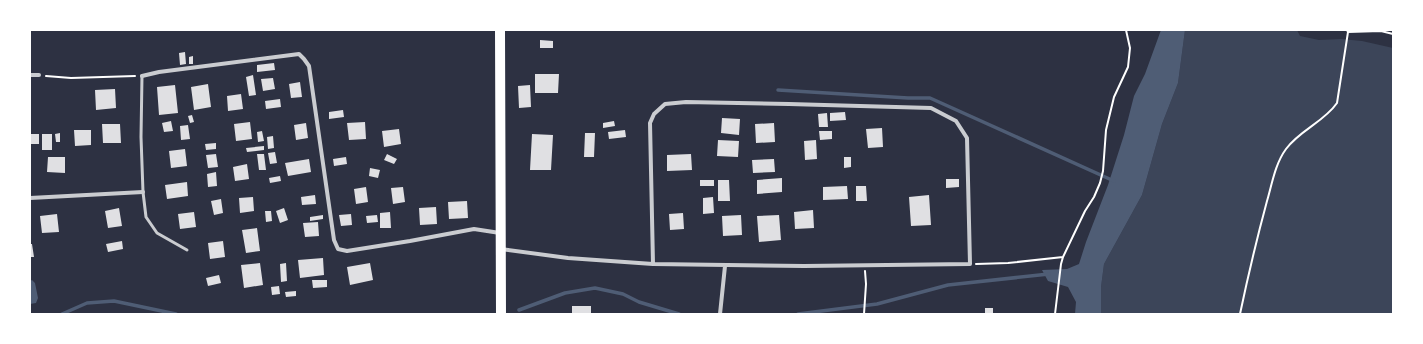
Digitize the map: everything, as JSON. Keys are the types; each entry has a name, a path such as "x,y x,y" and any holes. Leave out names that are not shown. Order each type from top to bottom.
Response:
{"main road":[{"path":"500,30 501,314"}],"street":[{"path":"142,76 159,72 299,54 309,66 334,240 338,249 347,251 354,250 474,229 500,233"},
{"path":"30,75 39,75"},
{"path":"501,249 568,258 653,264 725,266 970,264 967,138 956,121 931,108 686,102 665,104 654,114 650,123 653,264"},
{"path":"30,198 143,192"},
{"path":"720,312 725,266"}],"lane":[{"path":"142,76 141,137 143,192 146,217 157,234 187,250"}],"path":[{"path":"1055,314 1063,256 1085,211 1094,197 1103,171 1106,130 1114,97 1128,67 1130,48 1126,30"},
{"path":"1240,314 1258,234 1277,165 1285,150 1299,135 1331,112 1337,103 1348,31 1381,31 1393,34"},
{"path":"39,75 71,78 142,76"},
{"path":"970,264 1008,263 1063,256"},
{"path":"864,313 866,284 865,266"}],"shaded area":[{"path":"1161,30 1185,30 1178,83 1162,124 1142,195 1104,264 1101,287 1101,314 1075,314 1076,302 1068,287 1048,281 1042,270 1067,269 1079,264 1108,185 1124,135 1134,96 1145,74"},
{"path":"1185,30 1297,30 1300,36 1319,40 1341,39 1362,41 1393,48 1393,314 1101,314 1101,287 1104,264 1142,195 1162,124 1178,83"},
{"path":"32,280 35,283 38,298 36,303 30,304 30,281"}],"building":[{"path":"540,40 553,41 553,48 540,48"},
{"path":"185,52 186,64 180,65 179,53"},
{"path":"193,56 193,64 189,64 189,57"},
{"path":"274,63 275,70 257,72 257,65"},
{"path":"535,74 559,74 558,93 535,93"},
{"path":"253,75 256,95 249,96 246,77"},
{"path":"273,78 275,89 263,91 261,79"},
{"path":"300,82 302,97 291,98 289,84"},
{"path":"208,84 211,107 194,110 191,87"},
{"path":"175,85 178,113 159,115 157,87"},
{"path":"530,85 531,107 519,108 518,86"},
{"path":"115,89 116,108 96,110 95,90"},
{"path":"241,94 243,109 228,111 227,96"},
{"path":"280,99 281,107 266,109 265,101"},
{"path":"343,110 344,117 329,119 329,112"},
{"path":"845,112 846,120 830,121 830,113"},
{"path":"827,113 828,127 819,127 818,114"},
{"path":"192,115 194,122 190,123 188,116"},
{"path":"722,118 740,119 739,135 721,133"},
{"path":"171,121 173,131 164,132 162,123"},
{"path":"614,121 615,126 603,128 603,123"},
{"path":"250,122 252,139 236,141 234,124"},
{"path":"365,122 366,139 349,140 347,123"},
{"path":"306,123 308,138 296,140 294,125"},
{"path":"774,123 775,142 756,143 755,124"},
{"path":"102,124 120,124 121,143 103,143"},
{"path":"188,125 190,139 181,140 180,126"},
{"path":"882,128 883,147 868,148 866,129"},
{"path":"399,129 401,144 384,147 382,131"},
{"path":"74,130 91,130 91,145 75,146"},
{"path":"625,130 626,137 609,139 608,132"},
{"path":"262,131 264,141 258,142 257,132"},
{"path":"819,131 832,131 832,139 820,140"},
{"path":"60,133 60,142 56,142 55,134"},
{"path":"585,133 595,133 594,157 584,157"},
{"path":"30,134 39,134 39,144 30,144"},
{"path":"42,134 52,134 52,150 42,150"},
{"path":"532,134 553,135 551,170 530,170"},
{"path":"273,136 274,148 268,149 267,137"},
{"path":"718,140 739,141 738,157 717,156"},
{"path":"816,140 817,159 805,160 804,141"},
{"path":"216,143 216,149 206,150 205,144"},
{"path":"264,146 264,150 247,152 246,148"},
{"path":"185,149 187,166 171,168 169,151"},
{"path":"275,152 277,163 270,164 268,153"},
{"path":"216,154 218,167 208,168 206,155"},
{"path":"257,154 264,154 266,170 259,170"},
{"path":"387,154 397,159 394,164 384,160"},
{"path":"691,154 692,170 667,171 667,155"},
{"path":"48,157 65,157 65,173 47,172"},
{"path":"346,157 347,164 334,166 333,159"},
{"path":"844,157 851,157 851,167 844,168"},
{"path":"309,159 311,172 288,176 285,163"},
{"path":"774,159 775,172 753,173 752,160"},
{"path":"247,164 249,179 235,181 233,167"},
{"path":"370,168 380,170 378,178 369,176"},
{"path":"216,172 217,186 208,187 207,174"},
{"path":"280,176 281,181 270,183 269,178"},
{"path":"782,178 782,192 757,194 757,180"},
{"path":"946,179 959,179 959,187 946,188"},
{"path":"700,180 714,180 714,186 700,186"},
{"path":"718,180 729,180 730,201 718,201"},
{"path":"187,182 188,196 167,199 165,185"},
{"path":"847,186 848,199 823,200 823,187"},
{"path":"856,186 866,186 867,201 856,201"},
{"path":"366,187 368,202 356,204 354,189"},
{"path":"403,187 405,202 393,204 391,188"},
{"path":"315,195 316,204 302,205 301,197"},
{"path":"929,195 931,225 911,226 909,197"},
{"path":"253,197 254,211 240,213 239,198"},
{"path":"713,197 714,213 703,214 703,198"},
{"path":"221,199 223,213 214,215 211,201"},
{"path":"467,201 468,218 449,219 448,202"},
{"path":"436,207 437,224 420,225 419,208"},
{"path":"119,208 122,226 108,228 105,211"},
{"path":"284,208 288,220 280,223 276,211"},
{"path":"813,210 814,228 795,229 794,212"},
{"path":"265,211 271,211 272,221 266,222"},
{"path":"194,212 196,227 180,229 178,214"},
{"path":"390,212 391,228 380,228 380,213"},
{"path":"683,213 684,229 670,230 669,214"},
{"path":"57,214 59,232 42,233 40,216"},
{"path":"351,214 352,225 341,226 339,215"},
{"path":"323,215 323,219 310,221 310,217"},
{"path":"377,215 378,222 367,223 366,216"},
{"path":"741,215 742,235 723,236 722,216"},
{"path":"779,215 781,240 759,242 757,216"},
{"path":"318,222 319,236 305,237 303,223"},
{"path":"257,228 260,251 246,253 242,230"},
{"path":"122,241 123,249 108,252 106,244"},
{"path":"223,241 225,257 210,259 208,243"},
{"path":"30,244 32,244 34,257 30,257"},
{"path":"323,258 324,275 300,278 298,260"},
{"path":"260,263 263,285 244,288 241,265"},
{"path":"286,263 287,281 281,282 280,264"},
{"path":"370,263 373,280 350,285 347,267"},
{"path":"219,275 221,283 208,286 206,278"},
{"path":"312,280 327,280 327,287 313,288"},
{"path":"279,286 280,294 272,295 271,287"},
{"path":"296,291 296,296 286,297 285,292"},
{"path":"572,306 591,306 591,314 572,314"},
{"path":"985,308 993,308 993,314 985,314"}],"waterway":[{"path":"778,90 930,98 1114,181"},
{"path":"798,314 877,304 948,285 1049,274"},
{"path":"519,310 565,293 595,288 623,294 639,302 679,314"},
{"path":"62,314 87,303 114,301 176,314"}]}
